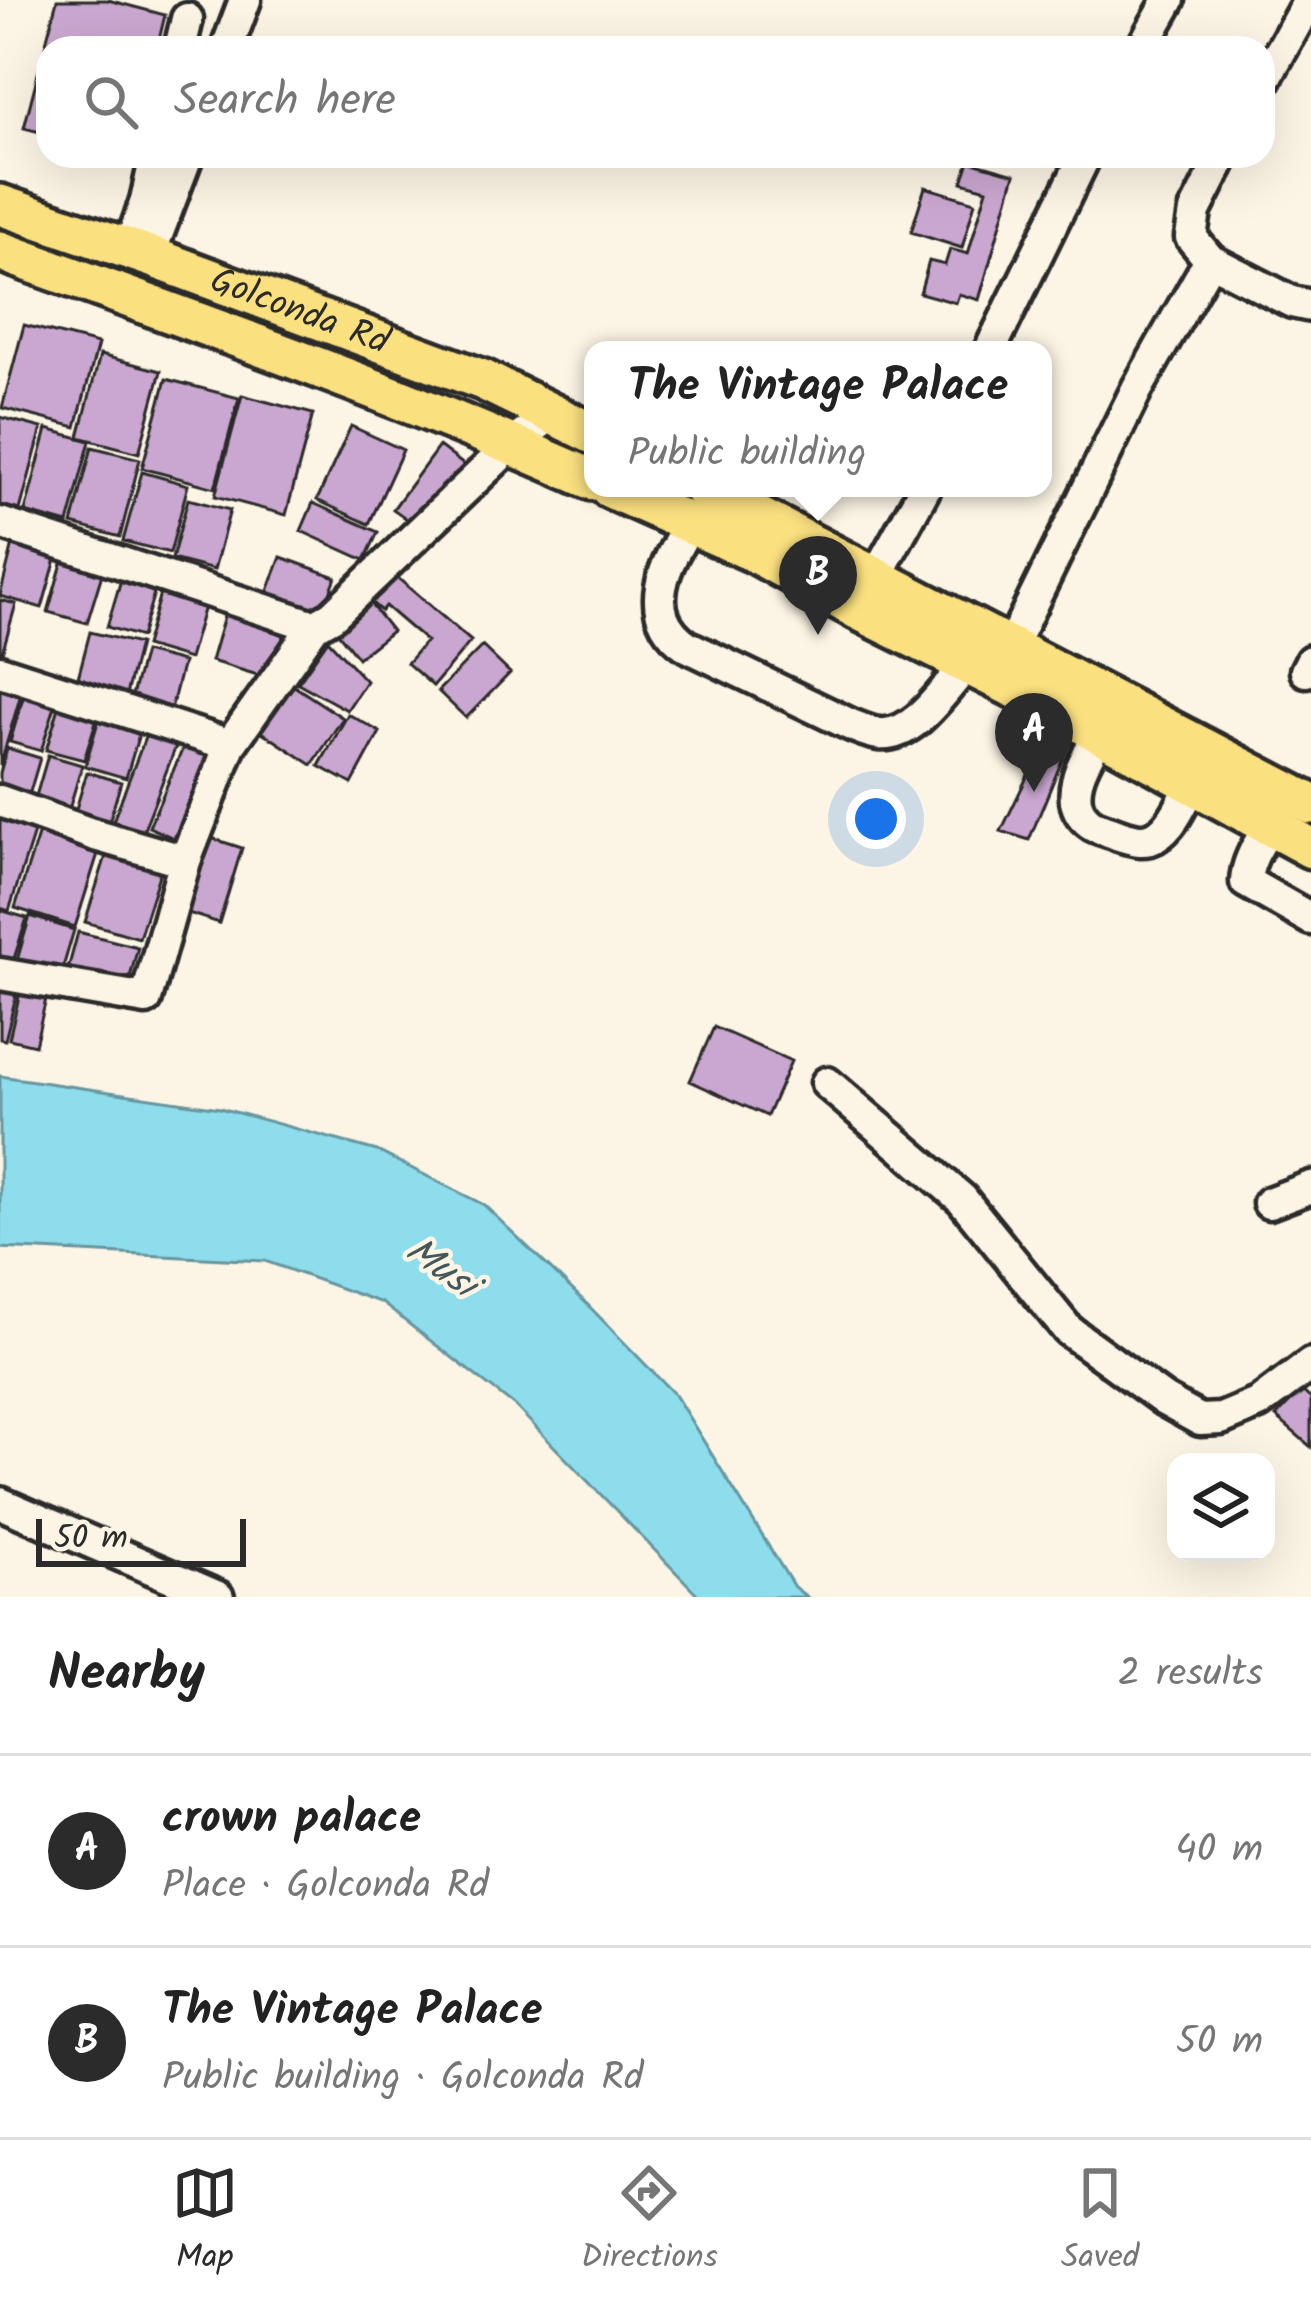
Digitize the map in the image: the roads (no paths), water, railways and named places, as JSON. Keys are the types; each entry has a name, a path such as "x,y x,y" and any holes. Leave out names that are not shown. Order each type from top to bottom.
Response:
{"main road":[{"name":"Golconda Rd","path":"0,205 483,380 584,430"},
{"name":"Golconda Rd","path":"0,251 512,444 584,476"},
{"path":"654,497 697,506 875,578 1311,804"},
{"path":"697,506 754,552 1311,848"}],"street":[{"path":"232,36 245,0"},
{"path":"1148,36 1168,0"},
{"path":"1275,62 1310,0"},
{"path":"139,253 153,168"},
{"path":"139,253 181,168"},
{"path":"994,341 1079,168"},
{"path":"1217,168 1196,211 1191,238 1210,260 1292,302 1311,306"},
{"path":"1010,648 1137,388 1210,260"},
{"path":"0,974 146,999 185,861 230,745 314,626 332,616 512,444 552,414"},
{"path":"875,578 920,497"},
{"path":"697,506 668,560 660,604 672,636 687,646 878,734 897,733 914,724 967,664"},
{"path":"0,523 314,626"},
{"path":"0,671 230,745"},
{"path":"1101,733 1085,758 1076,794 1079,810 1091,824 1136,841 1153,838 1173,820 1193,783"},
{"path":"0,801 185,861"},
{"path":"1270,826 1253,853 1246,882 1311,919"},
{"path":"826,1083 962,1198 1068,1330 1163,1400 1200,1420 1221,1419 1259,1403 1311,1364"},
{"path":"1269,1203 1311,1187"},
{"path":"0,1503 218,1597"}],"water":[{"name":"Musi","path":"0,1076 220,1108 377,1151 484,1205 675,1395 794,1587 807,1597 700,1597 516,1407 382,1303 265,1261 0,1248"}],"place":[{"name":"The Vintage Palace","path":"818,635"},
{"name":"crown palace","path":"1034,792"}]}
